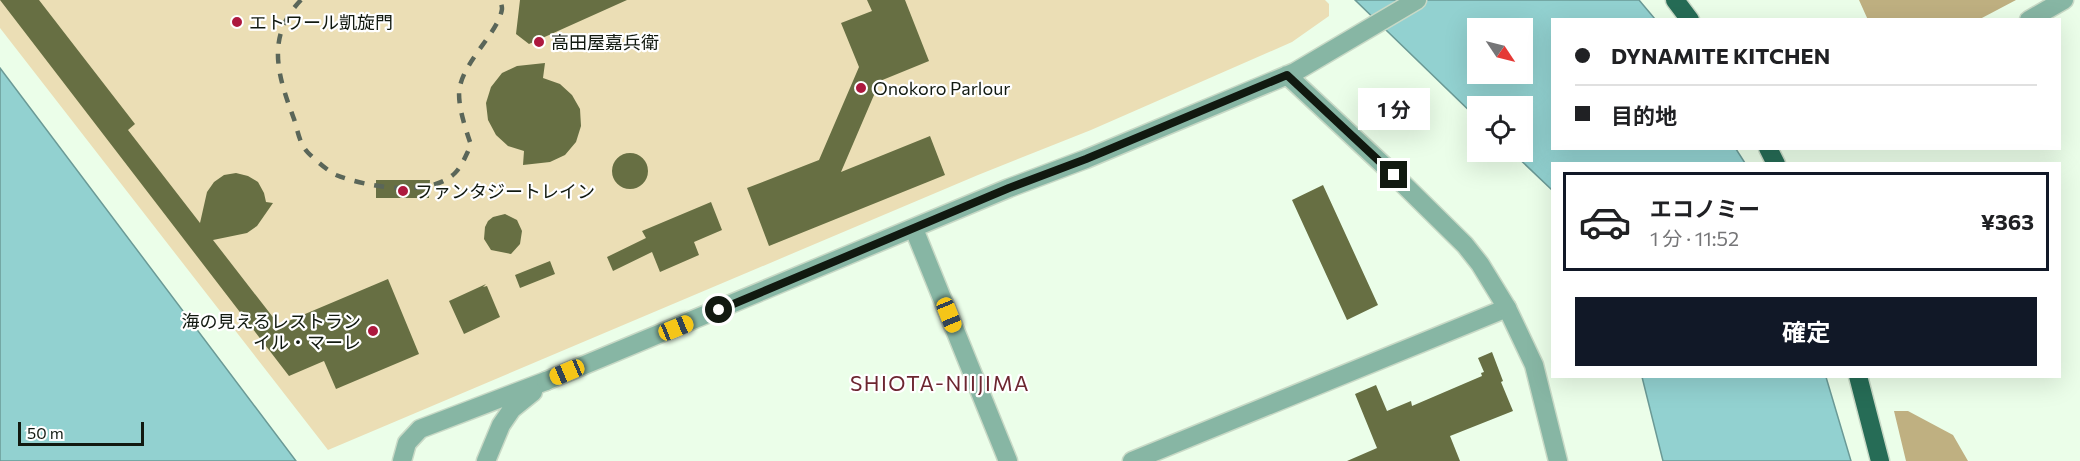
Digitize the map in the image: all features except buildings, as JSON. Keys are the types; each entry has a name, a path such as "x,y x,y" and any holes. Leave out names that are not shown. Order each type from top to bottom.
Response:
{"highway":[{"path":"1675,0 1688,18"},
{"path":"1859,378 1880,461"}],"street":[{"path":"402,461 407,443 420,429 546,381 1287,75 1356,38 1417,0"},
{"path":"2032,18 2064,0"},
{"path":"1287,75 1464,245 1490,277 1534,365 1558,461"},
{"path":"914,229 1008,461"},
{"path":"1132,461 1507,308"},
{"path":"486,461 501,425 512,409 546,381"}],"shaded area":[{"path":"0,0 1325,0 1329,4 1329,16 1292,42 1091,130 978,175 328,450 0,28"},
{"path":"1859,0 2016,0 1982,18 1867,18"},
{"path":"1894,411 1908,411 1953,435 1968,461 1906,461"}],"water":[{"path":"1355,0 1639,0 1654,18 1551,18 1551,150 1737,150 1744,162 1551,162 1551,189 1523,162 1533,162 1533,96 1467,96 1467,108"},
{"path":"0,68 296,461 0,461"},
{"path":"1642,378 1826,378 1851,461 1663,461"}],"railway":[{"path":"301,0 282,28 278,57 283,87 303,146 307,152 336,175 364,183 397,188 430,186 444,181 462,164 471,145 460,108 460,86 463,76 500,18 502,9 500,0"}],"place":[{"name":"エトワール凱旋門","path":"237,22"},
{"name":"高田屋嘉兵衛","path":"539,42"},
{"name":"Onokoro Parlour","path":"861,88"},
{"name":"ファンタジートレイン","path":"403,191"},
{"name":"海の見えるレストラン イル・マーレ","path":"373,331"}],"district":[{"name":"SHIOTA-NIIJIMA","path":"940,382"}],"route":[{"path":"719,310 1009,188 1086,159 1287,75 1394,175"}]}
